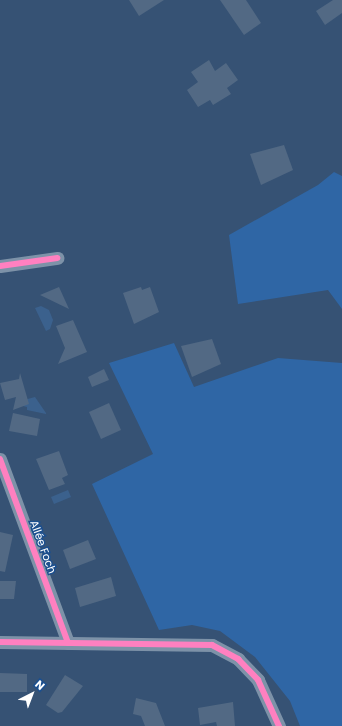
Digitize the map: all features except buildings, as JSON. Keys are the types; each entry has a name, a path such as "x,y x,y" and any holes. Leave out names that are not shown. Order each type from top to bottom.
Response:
{"street":[{"path":"0,266 57,258"},
{"name":"Allée Foch","path":"0,459 68,643"},
{"path":"0,642 212,645 238,659 258,680 279,726"}],"shaded area":[{"path":"334,172 342,176 342,309 328,290 238,304 229,235 318,185"},
{"path":"41,306 49,310 53,320 50,329 46,331 35,308"},
{"path":"174,343 194,387 278,358 342,363 342,726 300,726 290,701 255,657 220,631 192,625 159,630 92,484 153,454 109,363"},
{"path":"35,397 46,414 27,410 27,407 23,406 24,400"},
{"path":"68,490 71,497 54,504 51,497"}],"cycle path":[{"path":"0,266 57,258"},
{"path":"0,459 68,643"},
{"path":"0,642 212,645 238,659 258,680 279,726"}]}
